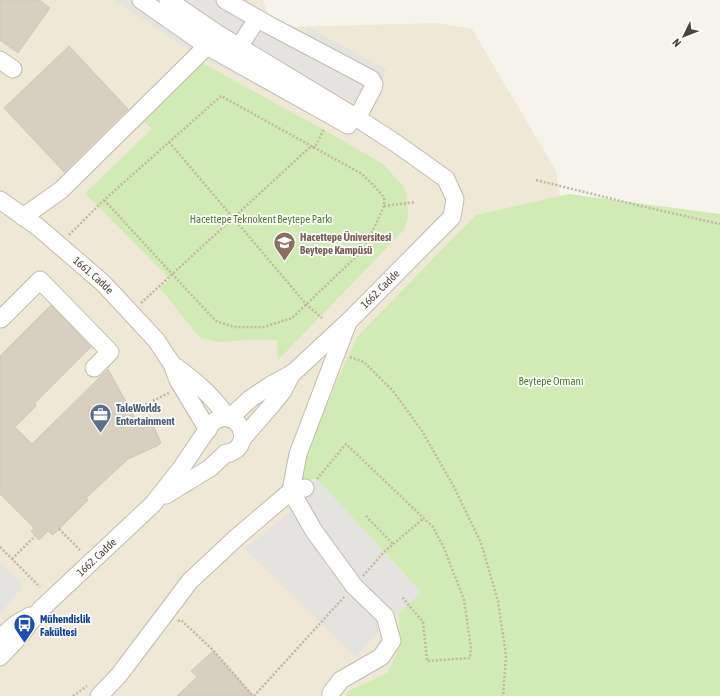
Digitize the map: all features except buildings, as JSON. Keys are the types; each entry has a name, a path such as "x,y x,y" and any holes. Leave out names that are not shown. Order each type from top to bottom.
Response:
{"street":[{"path":"140,0 207,46 348,125 397,144"},
{"path":"168,0 218,34 357,118 397,144"},
{"path":"225,0 257,19 371,79 374,84 373,88 357,118"},
{"path":"240,47 257,19"},
{"path":"23,216 61,190 207,46"},
{"name":"1662. Cadde","path":"153,504 182,467 211,424 222,418 229,418 250,399 293,373 348,321 452,217 455,199 446,179 397,144"},
{"name":"1661. Cadde","path":"0,200 38,227 103,283 156,340 172,364 178,380 208,430"},
{"path":"3,321 40,280 110,352 94,368"},
{"path":"331,696 331,693 340,680 381,657 392,641 385,616 354,586 314,531 298,454 348,321"},
{"name":"1661. Cadde","path":"172,364 186,374 220,407 229,418"},
{"name":"1662. Cadde","path":"0,657 18,638 40,610 153,504 182,484 210,468 226,453 230,453 237,449 243,438 283,391 293,373"},
{"path":"229,418 240,426 243,438"},
{"path":"208,430 208,441 211,446 215,450 226,453"},
{"path":"99,696 119,675 190,581 236,538 304,486"},
{"name":"1662. Cadde","path":"0,638 16,624 40,610"}],"path":[{"path":"59,245 104,200 221,96 362,174 384,198 384,206 362,251 292,318 264,327 234,327 216,321 104,200"},
{"path":"315,147 325,126"},
{"path":"169,142 306,304 322,318"},
{"path":"130,313 309,148 315,147"},
{"path":"536,180 720,224"},
{"path":"384,206 415,202"},
{"path":"337,352 364,362 393,391 422,431 454,486 481,543 498,601 506,656 503,696"},
{"path":"131,411 170,393"},
{"path":"304,486 346,444 433,527 444,548 464,600 471,648 470,658 427,662 423,622 402,597"},
{"path":"366,516 392,544"},
{"path":"159,622 182,620 213,650 254,696 384,552 424,518"},
{"path":"59,529 80,550"},
{"path":"12,559 35,536"},
{"path":"0,547 40,587"}],"shaded area":[{"name":"Hacettepe Üniversitesi Beytepe Kampüsü","path":"0,0 263,0 270,19 288,27 437,23 472,29 556,171 585,354 496,696 0,696"},
{"path":"114,0 242,0 304,38 307,26 387,70 366,108 322,86 305,112 185,47"},
{"path":"317,479 421,592 355,657 245,549 288,514 305,488"},
{"path":"0,562 22,584 20,591 0,613"}],"green space":[{"name":"Hacettepe Teknokent Beytepe Parkı","path":"197,60 383,164 403,186 407,194 408,217 404,230 278,360 277,340 220,342 200,338 160,288 170,279 85,193 152,129 139,117"},
{"name":"Beytepe Ormanı","path":"569,194 720,214 720,696 346,696 348,691 387,673 401,645 398,614 421,592 317,479 309,480 304,485 299,472 316,423 357,337 476,215"}],"place":[{"name":"Hacettepe Üniversitesi Beytepe Kampüsü","path":"285,262"},
{"name":"TaleWorlds Entertainment","path":"100,434"},
{"name":"Mühendislik Fakültesi","path":"25,644"}]}
